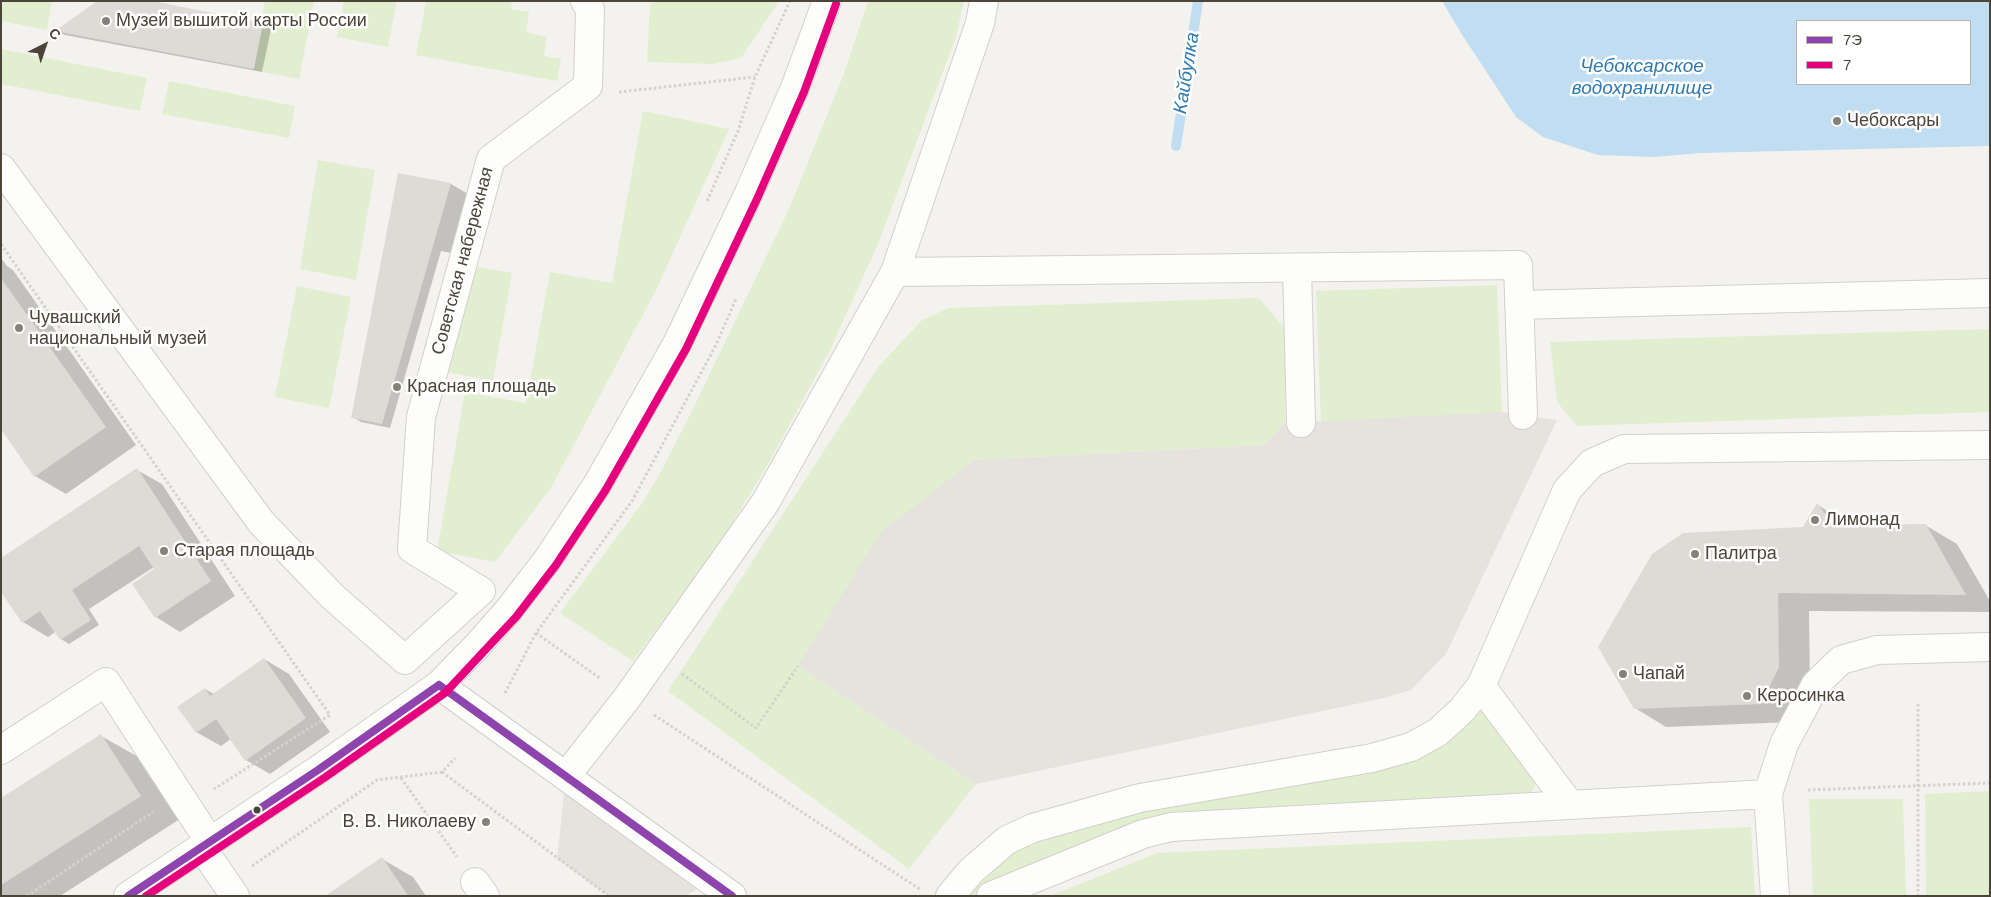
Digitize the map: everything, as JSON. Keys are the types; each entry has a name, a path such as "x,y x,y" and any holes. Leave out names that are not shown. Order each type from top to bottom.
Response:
{"street":[{"name":"Советская набережная","path":"1,168 261,522 332,596 405,660 481,591 412,549 421,417 491,159 588,86 590,9 585,1"},
{"path":"128,896 346,751 439,684 478,645 548,559 597,485 677,344 796,88 826,1"},
{"path":"566,776 628,698 765,503 895,272 980,23 984,1"},
{"path":"895,272 1518,265 1523,415"},
{"path":"1297,268 1301,423"},
{"path":"1519,305 1990,293"},
{"path":"950,896 971,872 1007,840 1033,828 1140,798 1372,758 1411,747 1438,732 1462,710 1481,686 1567,490 1592,462 1624,449 1990,445"},
{"path":"1775,896 1768,794 1784,744 1816,684 1841,660 1877,650 1990,647"},
{"path":"1,750 106,682 183,801 231,889"},
{"path":"439,684 732,896"},
{"path":"1481,686 1570,805"},
{"path":"991,896 1142,834 1171,826 1768,794"}],"path":[{"path":"707,202 738,131 756,77 790,1"},
{"path":"618,92 756,77"},
{"path":"1,244 330,715 183,801 27,896"},
{"path":"503,696 536,633 628,698 922,890"},
{"path":"657,656 756,728 798,666"},
{"path":"1918,704 1918,896"},
{"path":"231,889 377,780 442,772 455,758"},
{"path":"442,772 609,896"},
{"path":"401,778 480,889"},
{"path":"1808,790 1990,783"}],"green space":[{"path":"3,1 52,1 47,30 1,21"},
{"path":"265,1 314,1 299,79 252,70"},
{"path":"344,1 397,1 388,47 337,37"},
{"path":"426,1 512,1 511,9 529,12 526,32 547,37 544,56 561,59 557,81 416,55"},
{"path":"659,1 779,1 741,58 713,64 647,62 650,4"},
{"path":"868,1 964,1 956,37 878,244 829,352 766,468 713,553 633,661 560,613 640,506 658,477 688,419 789,209 843,76"},
{"path":"1,49 147,78 140,111 1,84"},
{"path":"169,81 295,106 289,138 162,114"},
{"path":"643,111 729,129 657,288 552,486 495,562 437,551 465,392 526,403 550,272 612,283"},
{"path":"318,160 375,170 356,280 300,269"},
{"path":"465,265 512,273 493,381 447,372"},
{"path":"1497,285 1502,412 1321,423 1316,291"},
{"path":"297,286 351,297 329,408 275,397"},
{"path":"1259,298 1285,329 1285,423 1264,445 974,460 798,666 976,784 909,869 668,691 879,366 922,320 949,308"},
{"path":"1990,329 1990,412 1577,426 1557,402 1550,342"},
{"path":"1482,711 1492,714 1536,775 1535,787 1527,797 1131,830 974,896 966,892 1017,843 1470,718"},
{"path":"1990,791 1990,896 1926,896 1925,794"},
{"path":"1809,799 1903,799 1906,896 1813,896"},
{"path":"1751,827 1755,896 1050,896 1157,853"}],"shaded area":[{"path":"1502,412 1557,420 1446,654 1411,690 1384,698 976,784 798,666 881,532 974,460 1264,445 1285,423"},
{"path":"566,776 711,880 686,896 609,896 557,859"}],"water":[{"name":"Чебоксарское водохранилище","path":"1442,1 1990,1 1990,146 1701,153 1653,157 1598,155 1543,137 1516,117"}],"building":[{"path":"97,1 153,1 263,23 254,69 55,31"},
{"path":"398,173 451,183 382,424 351,418"},
{"name":"Чувашский национальный музей","path":"1,278 106,427 34,477 1,429"},
{"path":"137,468 211,581 155,618 132,584 154,569 139,546 72,590 91,620 60,640 40,611 22,623 1,592 1,558"},
{"path":"1817,503 1833,525 1926,524 1966,595 1778,593 1779,667 1761,704 1634,709 1598,647 1652,554 1683,533 1803,527"},
{"path":"264,658 306,718 245,761 216,719 196,733 177,707 205,688 210,696"},
{"path":"101,734 141,796 1,885 1,798"},
{"path":"382,857 408,896 325,896"}],"waterway":[{"name":"Кайбулка","path":"1176,146 1198,1"}],"transit line":[{"name":"7","path":"146,896 324,778 445,693 516,617 556,565 605,491 686,349 757,199 804,92 836,4"},
{"name":"7Э","path":"439,685 732,896"},
{"name":"7Э","path":"128,896 318,770 439,685"}],"place":[{"name":"Музей вышитой карты России","path":"106,21"},
{"name":"Чебоксары","path":"1837,121"},
{"name":"Чувашский национальный музей","path":"19,328"},
{"name":"Красная площадь","path":"397,387"},
{"name":"Лимонад","path":"1815,520"},
{"name":"Старая площадь","path":"164,551"},
{"name":"Палитра","path":"1695,554"},
{"name":"Чапай","path":"1623,674"},
{"name":"Керосинка","path":"1747,696"},
{"name":"В. В. Николаеву","path":"486,822"}]}
